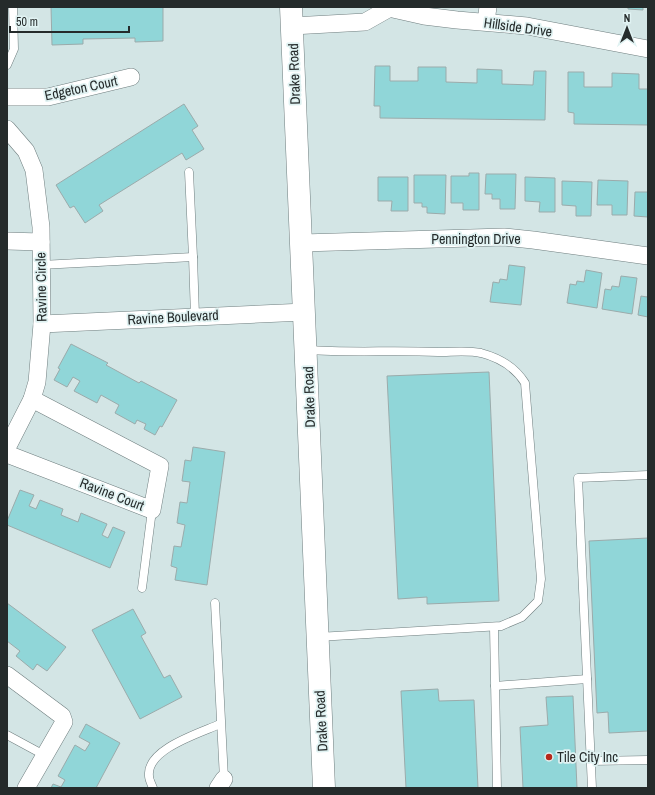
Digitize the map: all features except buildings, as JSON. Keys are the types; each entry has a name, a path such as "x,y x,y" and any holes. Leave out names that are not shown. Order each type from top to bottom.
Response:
{"street":[{"name":"Hillside Drive","path":"292,16 365,22 386,8 457,20 487,14 527,26 648,49"},
{"name":"Drake Road","path":"292,16 324,788"},
{"name":"Edgeton Court","path":"7,97 48,97 130,77"},
{"name":"Ravine Circle","path":"7,129 26,151 34,170 41,242 42,324 37,382 32,399 7,448"},
{"name":"Pennington Drive","path":"302,243 504,237 648,256"},
{"path":"7,242 41,242"},
{"name":"Ravine Boulevard","path":"42,324 305,312"},
{"name":"Ravine Court","path":"7,454 152,510 160,466 32,399"},
{"path":"7,675 62,716 64,722 26,788"}],"lane":[{"path":"7,65 14,49 13,7"},
{"path":"189,172 195,316"},
{"path":"41,265 193,257"},
{"path":"307,350 347,353 412,351 480,353 506,363 519,373 525,383 542,579 538,601 522,617 494,627 358,633 317,637"},
{"path":"592,788 578,478 648,476"},
{"path":"142,588 152,510"},
{"path":"215,603 221,783"},
{"path":"494,627 497,788"},
{"path":"495,686 586,679"},
{"path":"153,788 149,776 151,763 161,751 220,724"},
{"path":"7,735 44,755"},
{"path":"591,761 648,760"}],"place":[{"name":"Tile City Inc","path":"549,757"}]}
